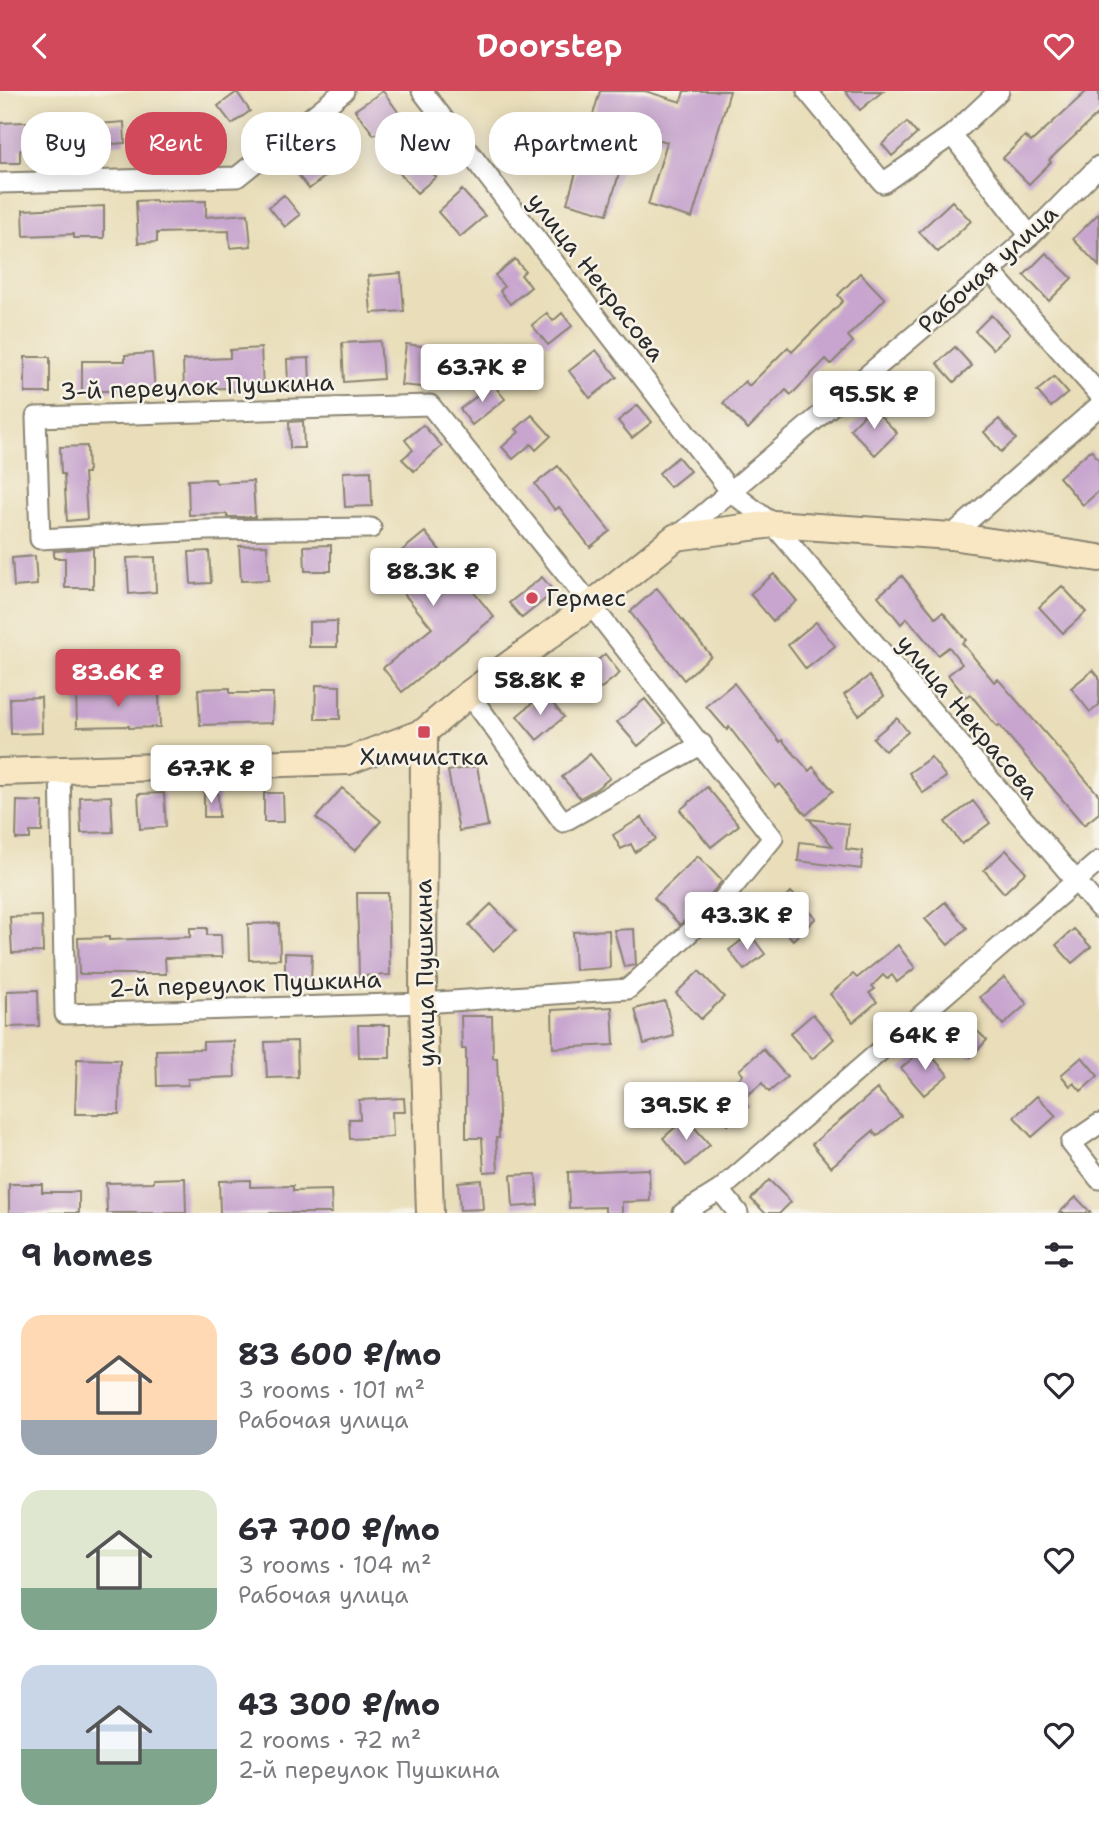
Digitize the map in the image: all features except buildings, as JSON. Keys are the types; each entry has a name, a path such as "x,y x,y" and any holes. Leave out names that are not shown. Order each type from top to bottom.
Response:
{"street":[{"path":"0,183 237,177 344,91"},
{"name":"улица Некрасова","path":"422,91 731,492 773,524 1099,908"},
{"path":"807,91 883,183 952,135 999,91"},
{"path":"952,135 1030,236"},
{"name":"Рабочая улица","path":"0,772 348,761 424,732 469,694 591,605 731,492 1030,236 1099,166"},
{"path":"990,271 1099,394"},
{"name":"3-й переулок Пушкина","path":"371,528 206,530 40,539 36,417 430,405 591,605"},
{"path":"951,536 1099,405"},
{"path":"676,537 773,524 951,536 1099,558"},
{"name":"2-й переулок Пушкина","path":"60,769 65,1014 423,1003 628,989 714,910 773,838 591,605"},
{"path":"469,694 564,822 702,744"},
{"name":"улица Пушкина","path":"424,732 423,1003 430,1213"},
{"path":"683,1213 720,1190 1099,861"},
{"path":"1099,1124 1071,1143 1099,1179"},
{"path":"720,1190 737,1213"}],"place":[{"name":"Гермес","path":"532,598"},
{"name":"Химчистка","path":"424,732"}]}
